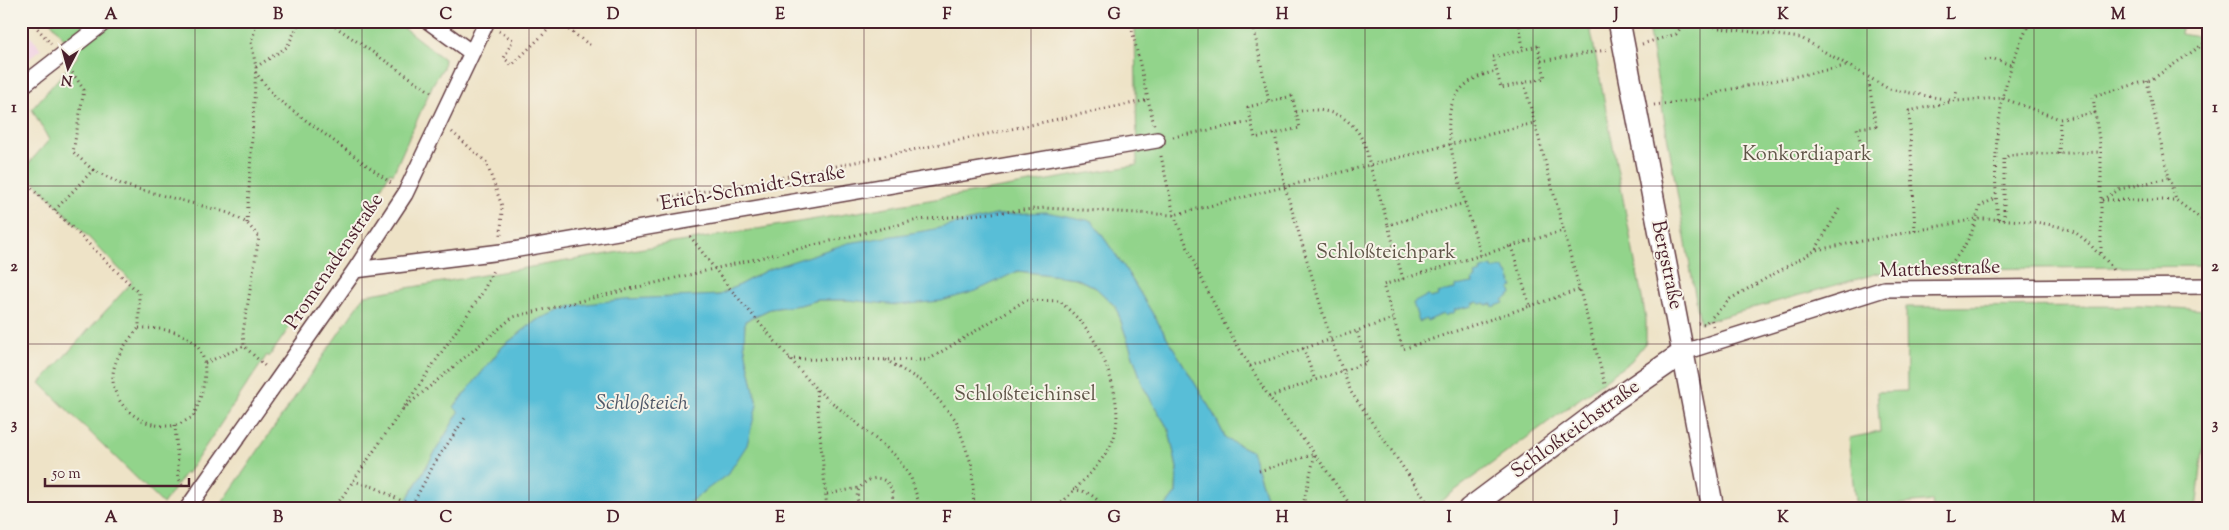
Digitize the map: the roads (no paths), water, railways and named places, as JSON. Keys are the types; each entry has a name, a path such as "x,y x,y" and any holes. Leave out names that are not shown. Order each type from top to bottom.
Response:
{"main road":[{"name":"Bergstraße","path":"1619,21 1713,509"},
{"name":"Schloßteichstraße","path":"1469,509 1610,403 1684,352"}],"street":[{"path":"21,87 106,21"},
{"path":"428,21 472,53"},
{"name":"Promenadenstraße","path":"189,505 355,270 405,194 487,21"},
{"name":"Erich-Schmidt-Straße","path":"355,270 500,252 1157,140"},
{"name":"Matthesstraße","path":"1684,352 1884,289 1926,287 2208,286"}],"water":[{"name":"Schloßteich","path":"1046,212 1092,221 1125,268 1214,415 1226,439 1251,451 1270,509 1163,509 1176,493 1177,468 1169,430 1144,388 1116,307 1096,288 1076,278 1018,271 976,291 941,301 898,305 848,300 818,300 800,305 770,309 745,321 744,344 757,405 747,445 728,474 680,509 401,509 459,412 454,407 503,346 537,320 572,306 625,299 720,295 767,270 848,243 930,230 996,215"},
{"path":"1492,266 1493,269 1504,268 1513,287 1510,289 1512,294 1503,300 1504,303 1493,307 1492,304 1486,305 1485,303 1480,304 1478,302 1472,304 1473,306 1454,310 1455,312 1444,316 1443,314 1427,321 1426,319 1419,322 1413,303 1428,295 1430,298 1438,296 1437,293 1455,289 1455,286 1473,283 1472,280 1476,278 1475,275 1481,273 1480,270"}],"park label":[{"name":"Konkordiapark","path":"1807,155"},
{"name":"Schloßteichpark","path":"1386,253"},
{"name":"Schloßteichinsel","path":"1025,395"}]}
